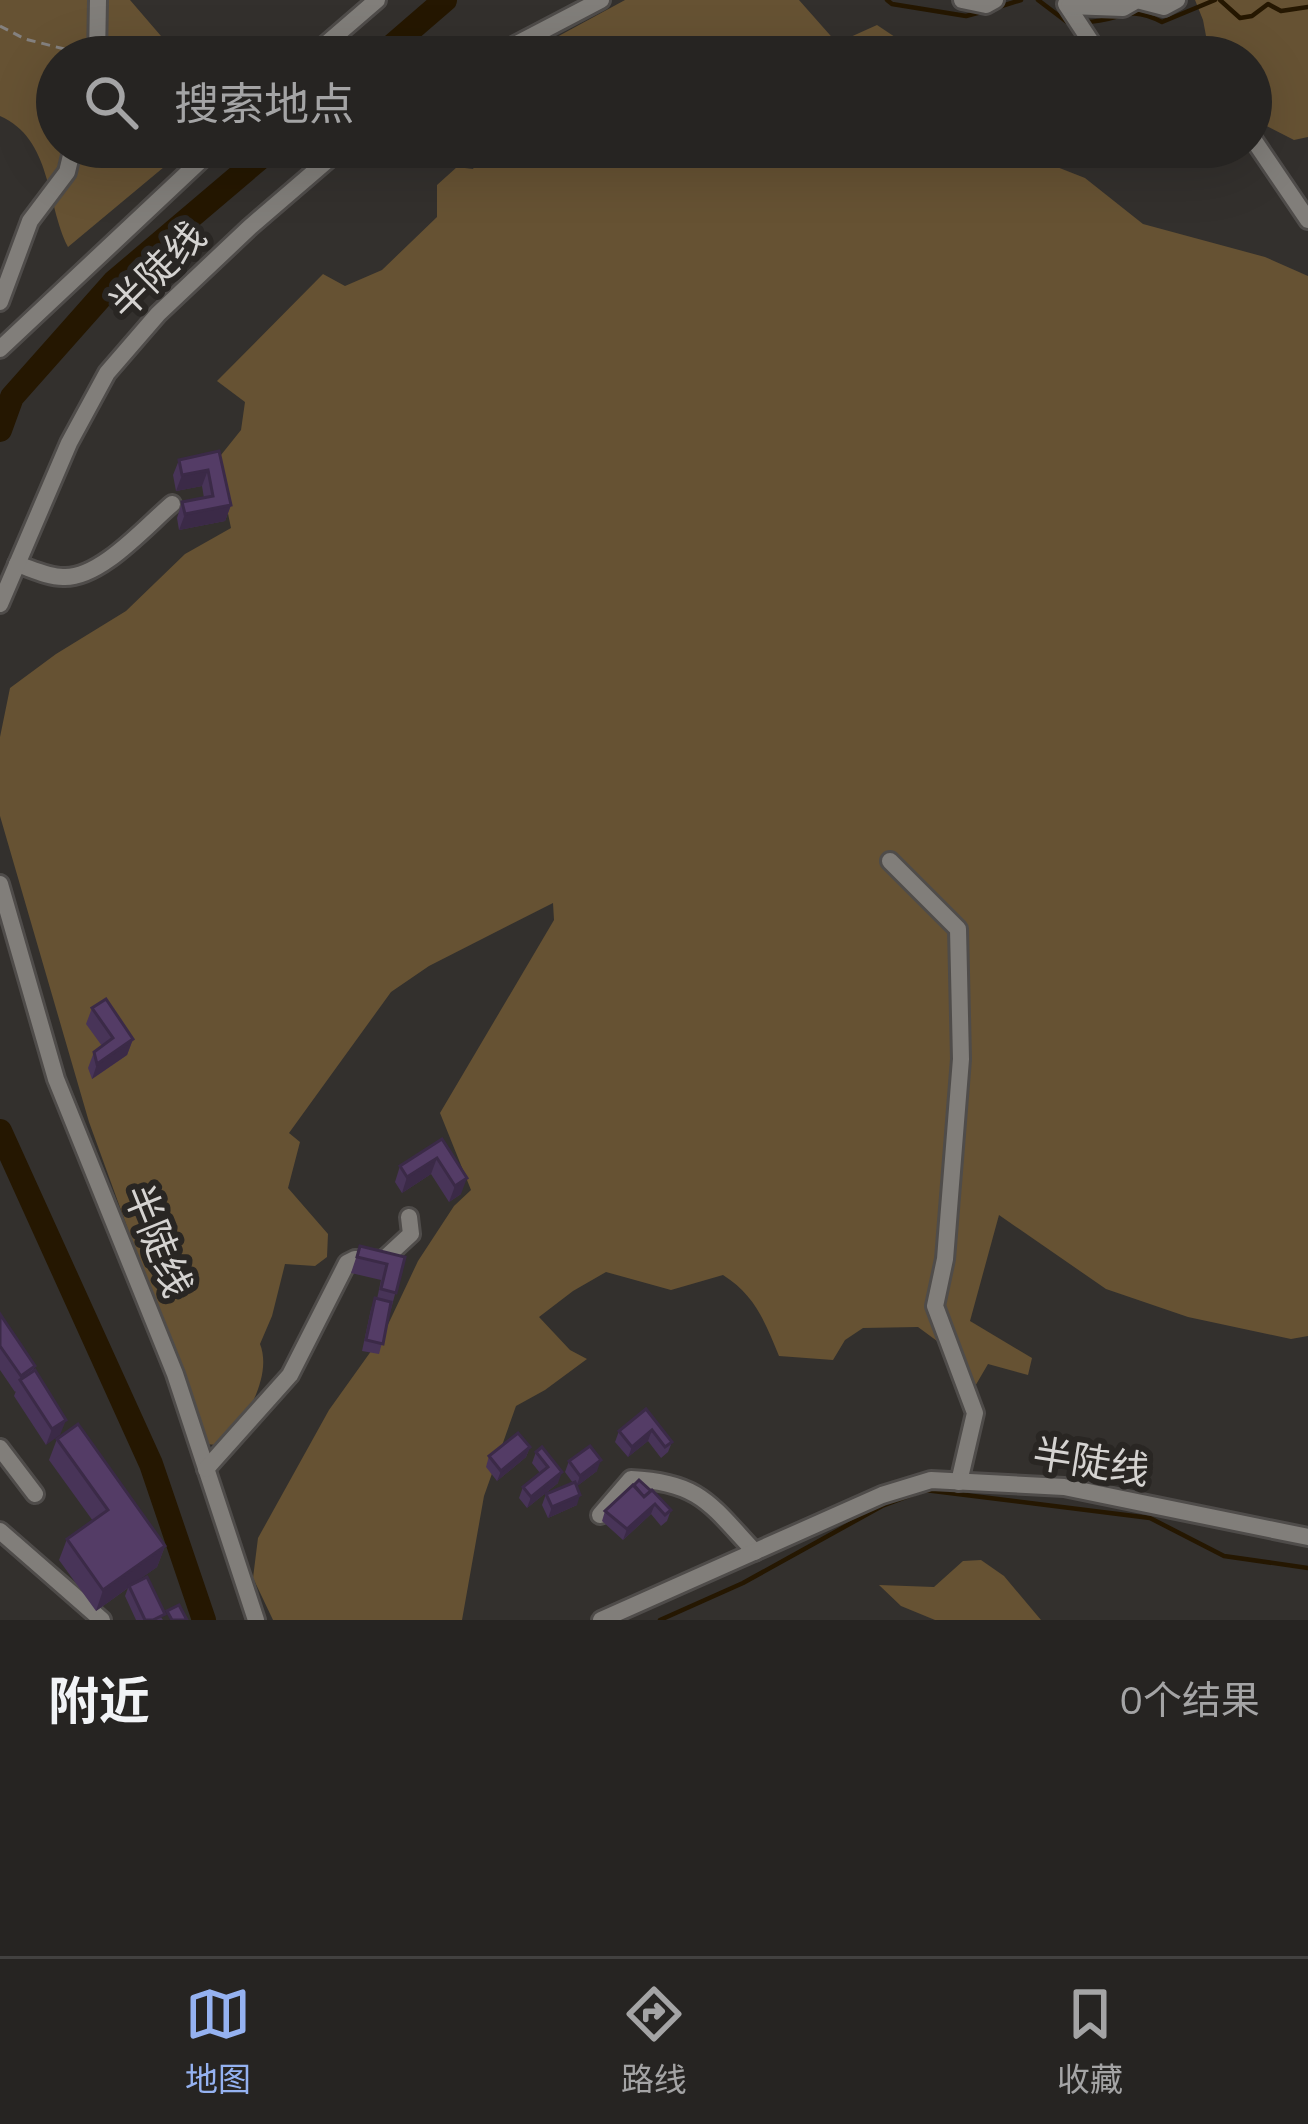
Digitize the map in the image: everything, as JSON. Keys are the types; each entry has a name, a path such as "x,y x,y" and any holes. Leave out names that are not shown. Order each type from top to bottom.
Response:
{"street":[{"path":"98,0 98,36"},
{"path":"335,36 376,0"},
{"path":"532,36 601,0"},
{"path":"962,0 986,5 995,0"},
{"path":"1068,6 1123,8 1137,0 1164,7 1177,0"},
{"path":"1068,6 1088,36"},
{"path":"1272,167 1308,220"},
{"path":"0,302 30,221 68,168"},
{"path":"0,350 193,168"},
{"name":"半陡线","path":"0,604 69,442 106,373 173,300 319,168"},
{"path":"17,564 61,578 85,575 172,503"},
{"path":"890,861 958,929 962,1059 945,1258 935,1306 975,1413 959,1482"},
{"name":"半陡线","path":"0,884 56,1078 175,1374 256,1620"},
{"path":"206,1469 290,1376 347,1263 383,1260 411,1234 409,1216"},
{"path":"0,1448 35,1494"},
{"path":"600,1515 632,1479 666,1480 709,1503 755,1552"},
{"name":"半陡线","path":"601,1620 882,1495 931,1480 1064,1487 1308,1537"},
{"path":"0,1531 102,1620"}],"path":[{"path":"0,26 36,42"}],"shaded area":[{"path":"0,0 130,0 161,36 36,36 36,151 17,126 0,116"},
{"path":"625,0 799,0 831,36 559,36"},
{"path":"1195,0 1308,0 1308,137 1294,140 1272,129 1272,36 1206,36"},
{"path":"877,25 894,36 853,36"},
{"path":"43,168 163,168 68,247"},
{"path":"456,168 1060,168 1085,178 1143,224 1265,257 1308,276 1308,1336 1291,1339 1188,1317 1106,1289 999,1215 970,1321 1032,1358 1028,1375 988,1364 974,1388 946,1361 937,1341 918,1327 863,1328 845,1340 833,1360 779,1356 751,1300 723,1275 671,1290 606,1272 539,1317 570,1350 587,1359 516,1406 484,1496 462,1620 273,1620 253,1578 258,1538 329,1410 384,1333 418,1261 454,1206 471,1190 440,1113 554,920 553,903 429,966 391,992 289,1133 300,1142 288,1188 328,1234 327,1257 315,1266 285,1264 260,1344 263,1370 255,1398 227,1446 206,1444 89,1122 0,816 0,737 10,688 126,611 185,554 231,528 217,460 241,430 245,402 217,381 323,274 345,286 382,270 437,217 437,185"},
{"path":"981,1560 1004,1576 1041,1620 935,1620 901,1606 879,1585 934,1587 963,1561"}],"building":[{"path":"219,451 231,505 185,514 182,502 213,496 208,470 182,475 179,460"},
{"path":"106,999 133,1039 97,1064 94,1052 113,1038 92,1008"},
{"path":"442,1139 467,1178 455,1186 437,1158 407,1177 400,1166"},
{"path":"360,1246 405,1257 396,1293 381,1289 387,1264 357,1257"},
{"path":"375,1298 391,1302 383,1344 366,1340"},
{"path":"0,1314 35,1366 21,1376 0,1346"},
{"path":"35,1370 66,1420 52,1429 20,1380"},
{"path":"646,1409 672,1442 665,1447 652,1430 632,1447 619,1431"},
{"path":"78,1424 165,1546 103,1590 67,1539 108,1510 57,1439"},
{"path":"518,1433 530,1447 501,1471 489,1456"},
{"path":"590,1446 601,1460 580,1476 569,1461"},
{"path":"542,1447 562,1472 531,1497 523,1487 548,1467 536,1452"},
{"path":"639,1480 651,1491 644,1497 634,1485"},
{"path":"575,1482 580,1495 552,1507 546,1494"},
{"path":"633,1485 644,1497 652,1490 671,1510 665,1515 655,1504 627,1529 605,1511"},
{"path":"147,1577 165,1614 153,1620 145,1620 129,1586"},
{"path":"179,1605 187,1620 172,1620 167,1611"}],"waterway":[{"path":"403,36 445,0"},
{"path":"887,0 966,16 981,12"},
{"path":"992,9 1021,0"},
{"path":"1038,0 1073,22"},
{"path":"1085,22 1131,14 1162,22 1215,0"},
{"path":"1220,0 1240,18 1268,4 1281,11 1308,7"},
{"path":"0,430 12,397 114,282 248,168"},
{"path":"0,1131 151,1464 204,1620"},
{"path":"660,1620 743,1583 882,1506 925,1490 1150,1518 1224,1556 1308,1568"}]}
